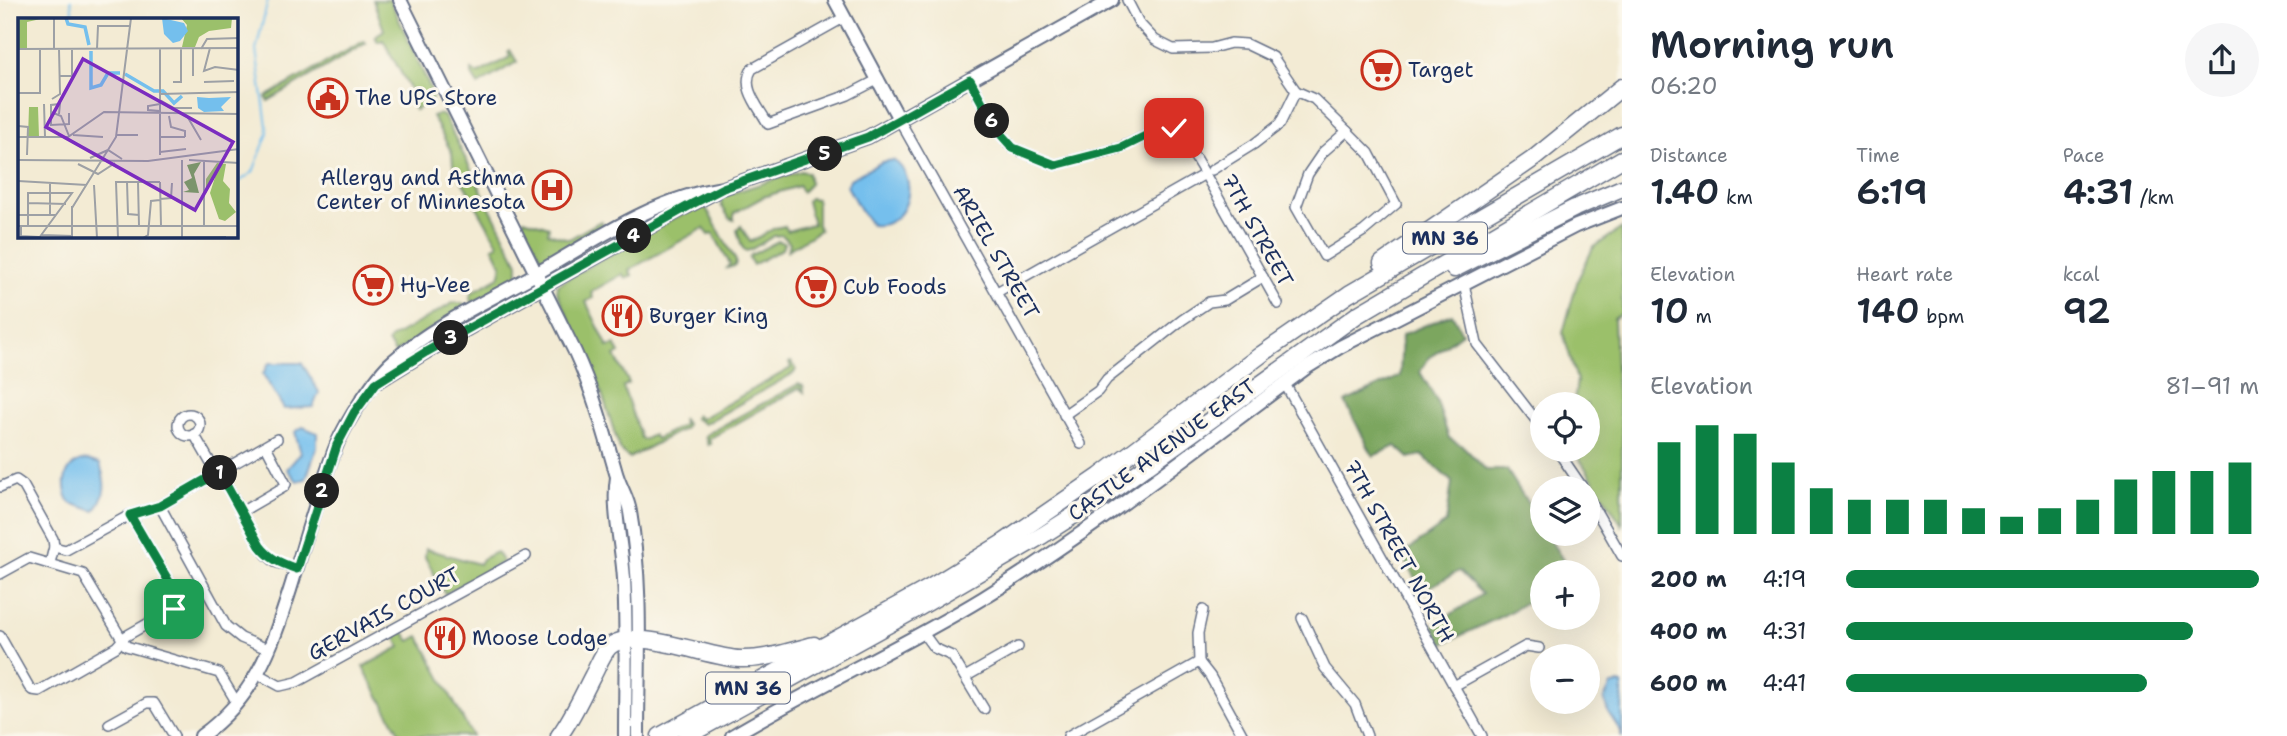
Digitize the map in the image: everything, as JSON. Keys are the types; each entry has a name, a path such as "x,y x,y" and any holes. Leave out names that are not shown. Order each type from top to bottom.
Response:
{"highway":[{"path":"1271,347 1333,296 1533,159 1622,87"},
{"name":"MN 36","path":"660,736 954,573 1028,526 1271,347 1371,281 1622,135"},
{"name":"MN 36","path":"687,736 1043,536 1283,376 1357,315 1622,159"},
{"path":"1283,376 1429,282 1496,246 1622,188"},
{"path":"559,736 602,657 609,647 618,641 654,640 713,655 742,659 770,656 836,639"},
{"path":"708,736 766,692"}],"street":[{"path":"400,0 575,352 592,392 617,477 614,497 632,640 638,736"},
{"name":"ARIEL STREET","path":"835,0 1081,444"},
{"path":"201,736 237,703 258,674 270,650 337,445 354,413 392,362 426,337 650,211 698,192 723,188 847,146 900,121 1112,0"},
{"path":"1127,0 1139,23 1155,40 1173,49 1246,44 1273,57 1296,91 1314,99 1347,131 1369,153 1396,204 1364,231 1324,256 1296,207 1308,174 1323,152 1347,131"},
{"path":"845,17 752,69 747,79 749,90 768,124 848,95 879,79"},
{"name":"7TH STREET","path":"970,80 997,130 1013,148 1055,165 1121,148 1164,127 1174,128 1209,172 1278,304"},
{"path":"997,292 1254,144 1280,124 1296,91"},
{"path":"376,383 426,352 723,188"},
{"name":"CASTLE AVENUE EAST","path":"732,736 771,712 923,633 1007,583 1070,540 1283,376 1576,226 1622,208"},
{"path":"1064,415 1182,320 1209,302 1225,300 1263,277"},
{"path":"1464,284 1477,344 1530,412"},
{"name":"7TH STREET NORTH","path":"1283,376 1482,736"},
{"path":"194,434 267,555 275,562 297,569"},
{"path":"54,547 66,550 130,515 160,506 277,439"},
{"path":"241,512 286,484 266,446"},
{"path":"0,487 16,480 23,485 53,539 50,562"},
{"path":"160,506 226,626 241,638 270,650"},
{"path":"0,636 29,687 35,691 116,647 126,635 174,609 179,601 130,515"},
{"path":"1600,518 1622,556"},
{"name":"GERVAIS COURT","path":"258,674 280,686 297,682 526,556"},
{"path":"0,573 29,558 77,571 86,577 126,646 219,673 237,703"},
{"path":"1203,610 1198,633 1199,662 1210,676 1243,736"},
{"path":"1301,618 1317,655 1355,704 1367,736"},
{"path":"923,633 934,648 952,656 984,709"},
{"path":"625,736 632,640"},
{"path":"1454,686 1526,646 1530,647"},
{"path":"965,677 1018,647"},
{"path":"1068,736 1199,662"},
{"path":"109,724 147,703 154,703 174,736"}],"green space":[{"path":"373,0 390,0 433,94 431,101 415,110 412,103 416,100 383,40 378,42 375,36 384,30"},
{"path":"364,41 366,43 268,101 266,97"},
{"path":"510,50 517,62 478,85 472,70 477,74 510,57"},
{"path":"432,116 444,116 518,263 518,277 473,303 470,299 471,293 499,277 502,266 493,247 498,245 497,242 453,165 452,153"},
{"path":"801,171 808,173 810,184 802,192 799,186 763,197 734,213 734,220 730,219 721,205 722,197 726,195"},
{"path":"810,198 816,199 817,202 817,225 820,230 788,250 790,243 782,235 774,236 750,250 746,251 742,247 737,230 741,226 750,242 775,228 785,226 787,231 813,224 807,201"},
{"path":"701,206 706,208 736,261 735,266 727,268 730,264 713,233 709,235 704,228 629,270 632,275 626,278 623,274 591,292 593,298 586,302 608,347 615,345 620,353 615,356 629,383 623,387 641,438 643,440 653,435 656,439 683,425 682,418 686,424 685,428 629,458 620,450 598,381 557,292 558,284 674,218"},
{"path":"524,219 549,227 548,233 569,239 601,221 604,227 553,258 541,257 522,222"},
{"path":"1622,228 1622,313 1614,319 1622,435 1622,525 1600,491 1600,476 1591,476 1582,462 1600,462 1600,392 1576,392 1577,380 1563,333 1578,279 1593,248"},
{"path":"778,241 784,243 782,249 753,265 749,258 751,255"},
{"path":"453,303 465,306 395,353 388,342 390,339"},
{"path":"1452,314 1462,333 1428,359 1420,372 1436,399 1449,438 1464,447 1486,470 1507,470 1530,507 1530,546 1554,546 1563,560 1530,560 1530,600 1443,644 1433,626 1482,594 1459,571 1423,591 1401,555 1446,523 1452,482 1422,455 1409,458 1396,446 1373,456 1345,402 1400,376 1402,335"},
{"path":"791,362 796,369 794,373 704,424 694,418 696,415 700,419 791,368"},
{"path":"798,384 803,386 804,392 799,388 709,439 711,444 708,445 705,436 709,433"},
{"path":"426,549 479,564 482,559 496,552 503,562 445,594 425,557"},
{"path":"403,631 410,641 419,636 472,736 401,736 363,667 400,647 395,636"}],"water":[{"path":"893,160 902,168 907,178 907,200 895,219 885,224 872,225 847,186 850,179 882,162"},
{"path":"269,363 302,363 319,392 313,407 284,409 263,374"},
{"path":"303,427 317,433 317,447 306,479 297,481 287,469 301,453 295,432"},
{"path":"87,460 100,464 104,478 103,494 95,511 70,503 65,489 69,470 73,465"},
{"path":"1622,684 1621,736 1604,699 1611,685"}],"waterway":[{"path":"71,0 73,18"},
{"path":"238,183 253,172 268,133 256,50 268,0"}],"place":[{"name":"Target","path":"1381,70"},
{"name":"The UPS Store","path":"328,98"},
{"name":"Allergy and Asthma Center of Minnesota","path":"552,190"},
{"name":"Hy-Vee","path":"373,285"},
{"name":"Cub Foods","path":"816,287"},
{"name":"Burger King","path":"622,316"},
{"name":"Moose Lodge","path":"445,638"}],"route":[{"path":"174,609 179,604 178,597 130,515 160,506 219,472 267,555 275,562 297,569 337,445 354,413 376,383 426,352 723,188 868,137 970,80 997,130 1013,148 1055,165 1121,148 1164,127 1174,128"}]}
